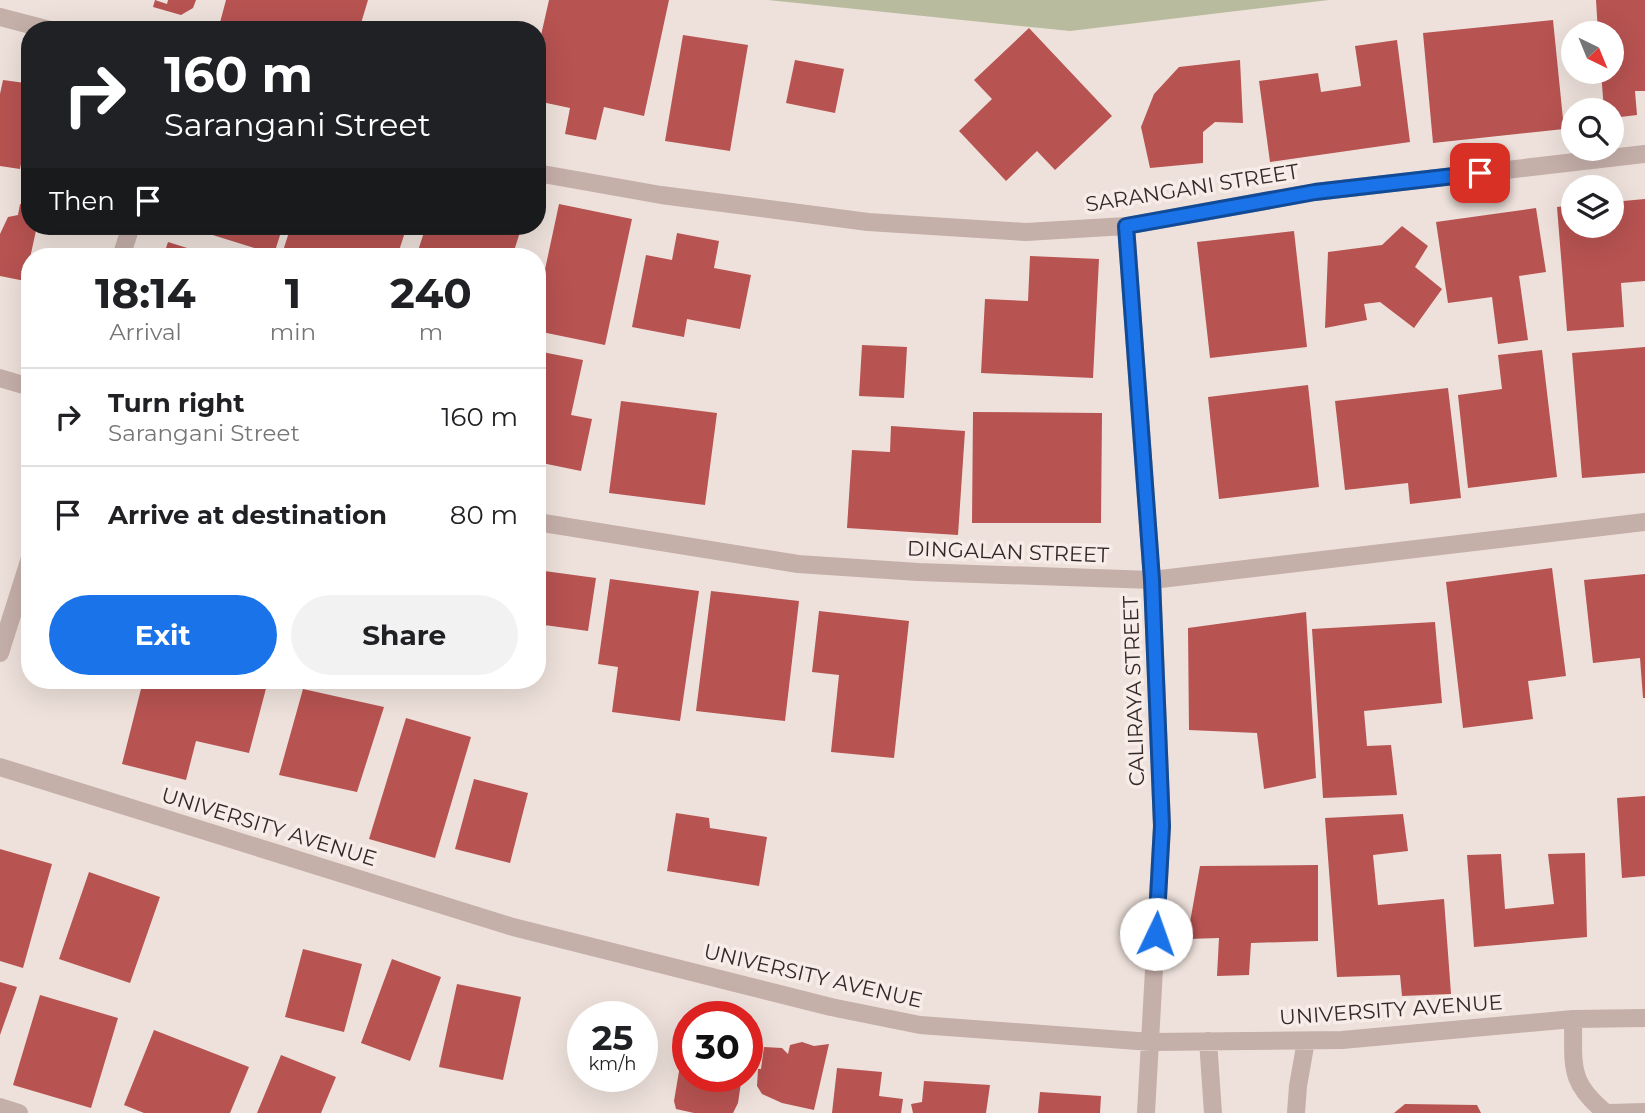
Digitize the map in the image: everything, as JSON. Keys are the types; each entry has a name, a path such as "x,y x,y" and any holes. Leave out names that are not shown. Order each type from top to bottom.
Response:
{"street":[{"path":"0,17 21,22"},
{"name":"SARANGANI STREET","path":"546,175 661,195 869,222 1026,232 1126,226 1315,192 1645,154"},
{"name":"CALIRAYA STREET","path":"1126,226 1152,580 1162,826 1146,1113"},
{"path":"0,379 21,385"},
{"name":"DINGALAN STREET","path":"546,523 797,564 918,572 1152,580 1645,522"},
{"path":"0,653 21,586"},
{"name":"UNIVERSITY AVENUE","path":"0,767 513,927 831,1007 919,1025 1151,1042 1306,1041 1573,1019 1645,1018"},
{"path":"1573,1019 1573,1069 1587,1098 1607,1113 1645,1112"},
{"path":"1208,1041 1213,1113"},
{"path":"1296,1113 1306,1041"},
{"path":"0,1107 19,1113"}],"green space":[{"path":"768,0 1329,0 1070,31"}],"building":[{"path":"155,0 167,4 168,0 196,0 193,8 181,15 153,7"},
{"path":"226,0 368,0 362,21 220,21"},
{"path":"549,0 669,0 644,116 604,107 596,140 565,134 570,108 546,103 544,21"},
{"path":"1596,0 1645,0 1645,91 1635,91 1637,115 1624,117 1624,98 1603,98 1602,84 1624,84 1624,21 1597,21"},
{"path":"1553,20 1561,99 1561,129 1433,143 1423,33"},
{"path":"1029,28 1112,116 1055,170 1037,151 1006,181 959,131 992,99 974,80"},
{"path":"683,35 748,45 730,151 665,141"},
{"path":"1397,40 1410,142 1270,162 1259,81 1318,73 1321,92 1361,86 1355,46"},
{"path":"795,60 844,69 835,113 786,103"},
{"path":"1240,60 1243,123 1215,122 1203,132 1203,163 1150,168 1141,127 1154,94 1179,67"},
{"path":"3,80 21,82 20,169 0,166 0,94"},
{"path":"1645,199 1645,281 1621,283 1624,327 1567,331 1557,207 1561,206 1561,238 1624,238 1624,201"},
{"path":"21,204 21,235 35,235 32,248 21,248 21,280 0,276 0,234 8,217 18,215"},
{"path":"559,204 632,219 605,345 546,333 546,265"},
{"path":"1536,208 1546,272 1519,276 1528,340 1498,344 1492,297 1448,303 1436,222"},
{"path":"1402,226 1428,246 1415,267 1442,289 1414,328 1380,302 1364,304 1367,320 1325,328 1328,252 1382,245"},
{"path":"1294,231 1307,347 1210,358 1197,242"},
{"path":"677,233 719,241 714,268 751,275 740,329 687,319 684,337 632,327 646,255 672,260"},
{"path":"213,235 280,235 276,248 255,248"},
{"path":"288,235 404,235 400,248 284,248"},
{"path":"423,235 519,235 515,248 419,248"},
{"path":"168,242 187,248 166,248"},
{"path":"1030,256 1099,259 1093,378 981,373 985,299 1028,301"},
{"path":"862,345 907,347 904,398 859,396"},
{"path":"1645,347 1645,473 1582,478 1572,353"},
{"path":"1542,350 1557,477 1468,488 1458,395 1502,389 1498,355"},
{"path":"546,353 583,360 571,415 592,419 581,471 546,464"},
{"path":"1308,385 1319,487 1219,499 1208,397"},
{"path":"1448,388 1461,498 1410,504 1408,483 1345,490 1335,401"},
{"path":"621,401 717,413 705,505 609,493"},
{"path":"973,412 1102,413 1101,523 972,523"},
{"path":"891,426 965,431 958,535 847,528 852,450 890,452"},
{"path":"1552,568 1566,676 1528,681 1533,719 1463,728 1446,582"},
{"path":"546,571 596,578 588,631 546,625"},
{"path":"1645,574 1643,698 1640,658 1593,663 1584,580"},
{"path":"610,579 699,591 680,721 612,712 618,667 598,664"},
{"path":"711,591 799,601 785,721 696,711"},
{"path":"819,611 909,621 894,758 831,752 839,675 812,672"},
{"path":"1306,612 1316,778 1264,789 1257,733 1189,730 1188,628"},
{"path":"1435,622 1442,703 1364,711 1367,746 1391,745 1397,795 1323,798 1312,629"},
{"path":"141,689 266,689 249,753 196,741 186,780 122,764"},
{"path":"303,689 384,707 357,792 279,775"},
{"path":"406,718 471,737 435,858 369,839"},
{"path":"474,779 528,793 510,863 455,849"},
{"path":"1645,796 1645,876 1622,878 1617,798"},
{"path":"676,813 709,818 710,828 767,837 759,886 667,871"},
{"path":"1403,814 1408,851 1373,855 1378,905 1444,899 1451,994 1402,996 1400,975 1337,977 1325,818"},
{"path":"0,849 52,864 23,968 0,961"},
{"path":"1585,853 1587,937 1474,947 1467,855 1501,854 1505,909 1554,904 1548,854"},
{"path":"1318,865 1318,941 1251,943 1249,975 1217,976 1219,938 1187,939 1200,866"},
{"path":"89,872 160,897 130,983 59,959"},
{"path":"303,949 362,964 344,1032 285,1017"},
{"path":"392,959 441,977 410,1061 361,1043"},
{"path":"0,982 17,987 0,1035"},
{"path":"457,984 521,997 503,1080 439,1067"},
{"path":"40,995 118,1018 91,1108 13,1085"},
{"path":"154,1030 249,1067 230,1113 144,1113 124,1105"},
{"path":"802,1042 814,1046 829,1044 814,1110 782,1103 761,1092 763,1092 764,1047 782,1048 788,1054 790,1045"},
{"path":"281,1055 336,1077 321,1113 257,1113"},
{"path":"837,1068 882,1072 879,1096 903,1099 901,1113 832,1113"},
{"path":"924,1081 990,1085 986,1113 913,1113 911,1104 922,1102"},
{"path":"676,1092 740,1092 733,1113 694,1113 676,1109"},
{"path":"1040,1092 1101,1096 1100,1113 1038,1113"},
{"path":"1405,1104 1477,1105 1481,1113 1394,1113"}],"route":[{"path":"1156,934 1162,826 1152,580 1126,226 1315,192 1480,173"}]}
